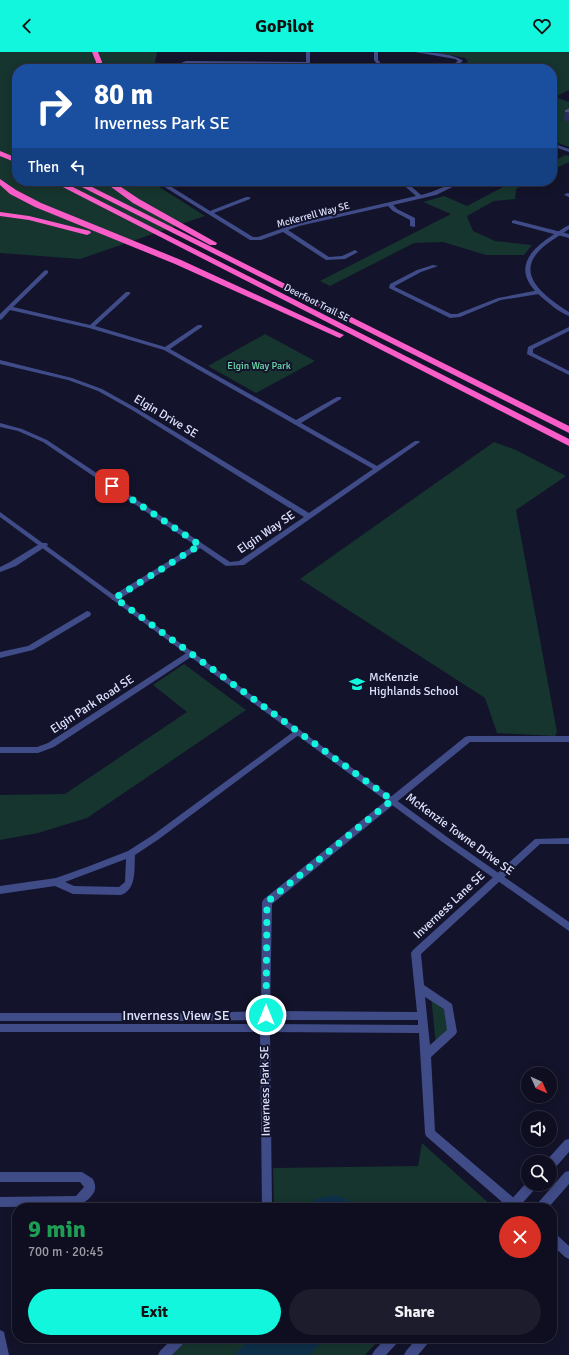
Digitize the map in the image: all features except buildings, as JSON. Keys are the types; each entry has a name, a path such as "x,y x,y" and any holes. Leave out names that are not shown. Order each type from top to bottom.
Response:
{"highway":[{"path":"95,52 99,64"},
{"path":"6,147 12,150"},
{"path":"0,153 12,159"},
{"path":"0,181 13,192 38,205 232,285 343,336 394,353"},
{"name":"Deerfoot Trail SE","path":"65,186 569,443"},
{"name":"Deerfoot Trail SE","path":"84,186 569,430"},
{"path":"114,186 136,201 254,264 273,281"},
{"path":"0,214 67,226 100,237 220,284 232,285"},
{"path":"539,415 569,421"}],"street":[{"path":"183,64 186,62 308,63 308,52"},
{"path":"376,52 375,57 379,64"},
{"path":"417,52 456,58 461,61 456,64"},
{"path":"557,146 569,151"},
{"name":"McKerrell Way SE","path":"166,186 252,239 259,239 297,225 420,197 438,192 451,186"},
{"path":"408,186 420,197"},
{"path":"210,213 248,198"},
{"path":"389,204 395,210 413,218 413,226"},
{"path":"514,222 569,236"},
{"path":"569,227 538,249 528,263 528,276 539,292 569,314"},
{"path":"284,230 328,259 344,258 355,252"},
{"path":"435,266 419,271 392,285 392,288 450,316 458,316 496,300 539,292"},
{"path":"0,318 46,272"},
{"path":"91,327 128,293"},
{"path":"9,308 91,327 166,349 377,469"},
{"path":"166,349 200,326"},
{"path":"569,329 530,348 530,354 569,373"},
{"name":"Elgin Drive SE","path":"0,362 70,379 100,390 134,409 308,516"},
{"path":"296,423 339,398"},
{"name":"Elgin Way SE","path":"0,424 20,430 44,441 229,564 241,563 417,442"},
{"name":"McKenzie Towne Drive SE","path":"0,514 498,878 569,927"},
{"path":"0,570 13,564 44,545"},
{"path":"115,598 200,545"},
{"path":"0,655 30,648 87,614"},
{"name":"Elgin Park Road SE","path":"0,750 38,750 51,745 190,653"},
{"path":"0,890 56,882 131,853 156,837 297,732"},
{"name":"Inverness Park SE","path":"267,1203 265,1028 267,902 468,739 569,739"},
{"name":"Inverness Lane SE","path":"509,1203 430,1133 426,1055 416,953 538,841 569,841"},
{"path":"56,882 73,890 121,891 129,883 131,853"},
{"path":"420,988 449,1007 452,1032 426,1055"},
{"name":"Inverness View SE","path":"0,1017 192,1017 266,1015 422,1016"},
{"name":"Inverness View SE","path":"0,1028 423,1029"},
{"path":"557,1157 569,1144"},
{"path":"545,1203 569,1176"},
{"path":"0,1177 82,1177 89,1183 90,1190 78,1201 0,1202"},
{"path":"517,1203 527,1191"},
{"path":"557,1242 569,1253"},
{"path":"0,1336 3,1355"},
{"path":"164,1355 177,1343"},
{"path":"380,1355 390,1343"},
{"path":"410,1355 421,1343"}],"green space":[{"path":"0,52 157,52 155,64 12,64 12,186 158,186 205,216 80,259 0,253"},
{"path":"435,52 569,52 569,90 557,96 557,64 465,64 468,61 465,58"},
{"path":"557,98 569,102 569,147 557,143"},
{"path":"565,155 569,156 569,162 557,168 557,159"},
{"path":"505,186 522,186 516,189 515,199 494,201 467,216 473,231 495,241 532,245 524,255 486,255 443,242 414,243 330,286 320,281 451,214 423,202 444,196 467,206"},
{"name":"Elgin Way Park","path":"265,334 315,361 256,393 208,366"},
{"path":"494,442 516,450 566,476 516,510 557,732 555,736 497,733 485,698 300,579"},
{"path":"184,664 246,710 87,818 38,833 0,840 0,795 65,794 187,712 153,685"},
{"path":"431,995 449,1007 452,1032 436,1046"},
{"path":"422,1143 488,1203 274,1203 273,1168 418,1166"},
{"path":"183,1343 376,1343 365,1355 172,1355"}],"water":[{"path":"336,1195 355,1203 312,1203 314,1199"},
{"path":"246,1343 321,1343 309,1355 234,1355"}],"place":[{"name":"McKenzie Highlands School","path":"357,684"}],"route":[{"path":"112,486 200,545 115,598 392,800 267,902 266,1015"}]}
